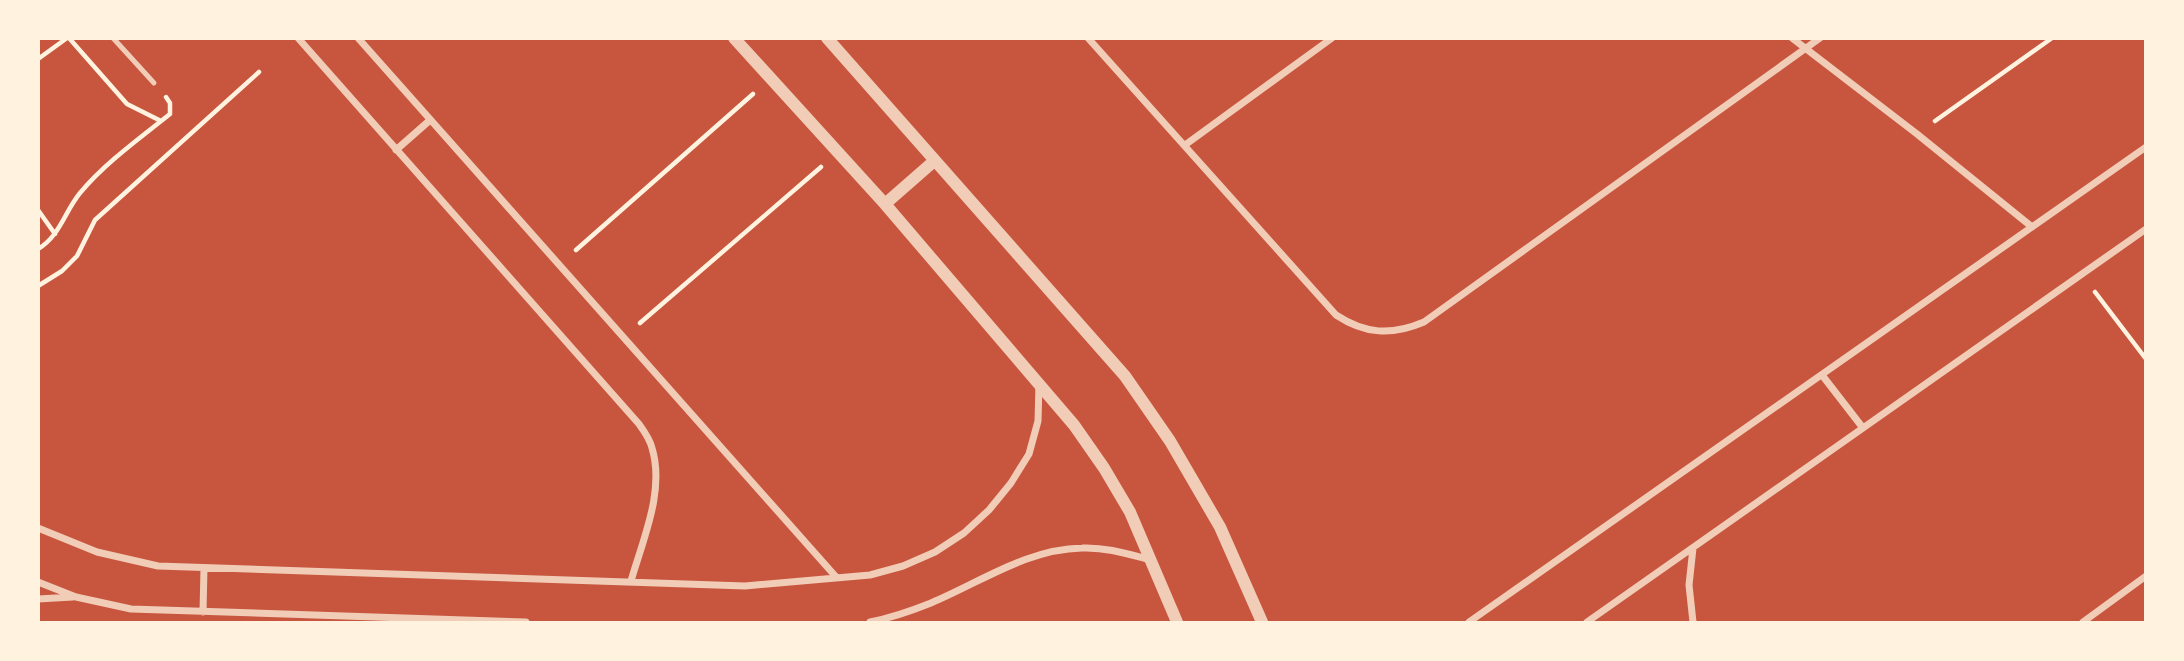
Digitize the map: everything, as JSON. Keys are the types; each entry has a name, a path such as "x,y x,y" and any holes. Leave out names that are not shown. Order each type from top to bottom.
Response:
{"street":[{"path":"299,38 639,424 651,444 656,465 656,489 631,581"},
{"path":"358,38 837,578"},
{"path":"734,38 886,204 1074,425 1130,512 1177,622"},
{"path":"827,38 933,162 1125,376 1170,441 1220,527 1262,622"},
{"path":"1088,38 1336,315 1369,331 1388,333 1406,330 1424,322 1820,38"},
{"path":"1185,145 1332,38"},
{"path":"1792,38 2032,227"},
{"path":"396,150 429,121"},
{"path":"1469,622 2146,148"},
{"path":"886,204 933,162"},
{"path":"1587,622 2146,229"},
{"path":"1822,375 1863,428"},
{"path":"38,528 97,552 158,566 745,586 870,575 935,552 964,533 989,510 1011,483 1029,454 1038,421 1039,384"},
{"path":"870,622 922,606 1009,565 1058,550 1084,547 1116,550 1151,560"},
{"path":"1693,548 1689,585 1693,622"},
{"path":"203,612 204,568"},
{"path":"2083,622 2146,576"},
{"path":"38,582 76,597 131,609 526,622"},
{"path":"38,599 76,597"}],"lane":[{"path":"113,38 154,83"}],"path":[{"path":"38,59 68,38 127,104 161,121"},
{"path":"1917,134 2052,38"},
{"path":"38,286 62,271 76,256 95,220 259,72"},
{"path":"558,265 769,79"},
{"path":"38,248 54,234 79,194 93,179 170,114 168,99 154,83"},
{"path":"622,338 838,153"},
{"path":"38,210 54,234"},
{"path":"2082,274 2146,359"}]}
